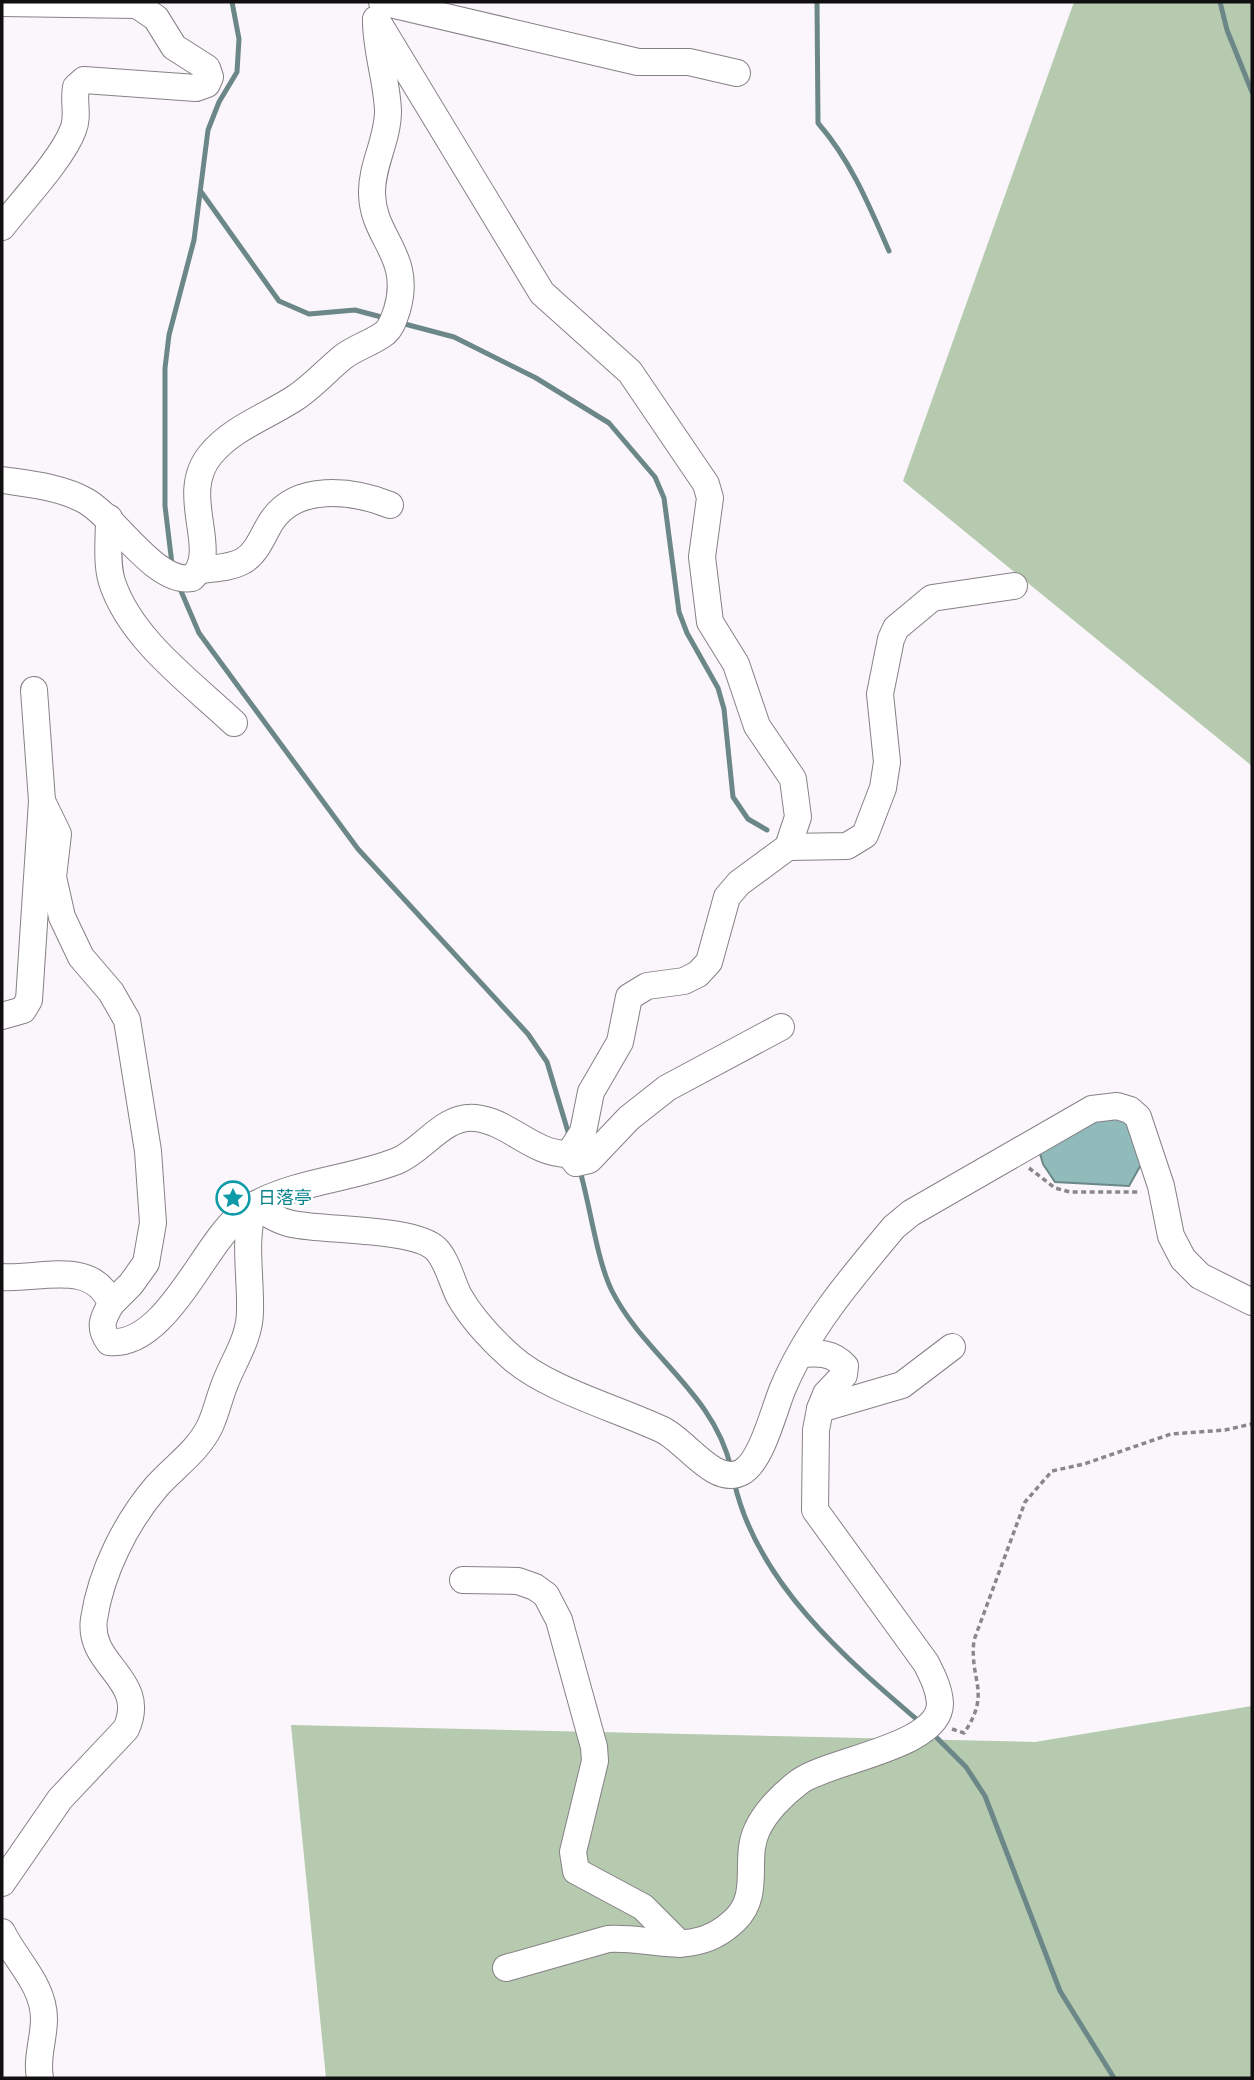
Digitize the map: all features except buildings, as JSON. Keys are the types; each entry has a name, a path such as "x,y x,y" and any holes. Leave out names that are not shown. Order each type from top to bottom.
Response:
{"lane":[{"path":"2,3 137,5 156,18 174,47 207,68 210,77 207,84 196,88 84,80 76,87 74,129 65,145 2,227"},
{"path":"378,7 638,62 689,62 737,74"},
{"path":"201,570 204,554 195,497 197,480 210,454 233,434 298,396 344,357 387,331 399,302 401,271 374,208 372,195 387,132 388,109 378,7"},
{"path":"378,7 397,49 542,293 630,372 706,484 710,498 702,557 710,622 736,663 757,726 793,779 798,817 788,848"},
{"path":"2,480 64,492 85,500 109,518 168,576 183,580 192,578 201,570 244,560 258,546 272,520 288,503 308,496 342,492 390,505"},
{"path":"109,518 111,581 123,606 148,641 234,723"},
{"path":"569,1154 583,1132 590,1092 620,1042 629,997 638,989 684,981 698,974 709,962 727,897 739,883 788,848 847,846 865,835 883,788 887,762 880,694 896,628 932,598 1014,586"},
{"path":"2,1016 23,1010 29,1000 42,801 34,690"},
{"path":"42,801 58,834 53,877 62,917 81,957 111,992 127,1020 148,1150 153,1223 146,1263 131,1284 111,1304 101,1321 102,1333 109,1342 121,1343 140,1335 182,1293 236,1218 254,1205 294,1189 397,1161 451,1123 468,1118 489,1123 544,1151 569,1154 576,1163 589,1160 646,1103 781,1027"},
{"path":"254,1205 289,1223 326,1230 408,1235 423,1239 438,1251 461,1300 512,1359 550,1381 667,1432 689,1447 717,1473 740,1473 749,1466 801,1354 832,1306 894,1227 911,1213 1091,1108 1117,1106 1130,1110 1138,1117 1163,1194 1171,1236 1183,1259 1200,1276 1252,1302"},
{"path":"2,1883 60,1799 126,1730 132,1717 133,1704 122,1679 96,1644 94,1619 110,1563 125,1532 158,1485 203,1437 247,1334 250,1312 247,1242 254,1205"},
{"path":"2,1277 82,1276 106,1291 111,1304"},
{"path":"820,1409 902,1385 952,1347"},
{"path":"506,1968 608,1939 625,1938 668,1945 715,1933 735,1920 751,1891 756,1831 770,1810 793,1787 812,1772 894,1745 934,1722 940,1704 936,1685 926,1662 815,1510 816,1430 820,1409 826,1394 844,1375 845,1366 837,1357 822,1353 801,1354"},
{"path":"463,1580 518,1581 535,1587 554,1606 594,1747 595,1761 573,1852 574,1865 584,1877 643,1907 680,1944"},
{"path":"2,1932 33,1980 41,1998 44,2020 39,2046 40,2078"}],"path":[{"path":"1012,1153 1055,1188 1070,1192 1163,1194"},
{"path":"934,1722 964,1733 978,1713 979,1679 971,1662 974,1640 1025,1502 1052,1471 1084,1464 1171,1434 1225,1430 1252,1424"}],"green space":[{"path":"1074,2 1252,2 1252,766 903,481"},
{"path":"1252,1706 1252,2078 326,2078 291,1725 1035,1742"}],"water":[{"path":"1105,1113 1128,1121 1143,1161 1129,1186 1055,1182 1043,1164 1039,1150"}],"waterway":[{"path":"172,564 165,506 165,368 169,335 194,240 208,130 219,102 237,72 239,39 232,2"},
{"path":"817,2 818,123 850,168 889,251"},
{"path":"1220,2 1227,30 1252,92"},
{"path":"202,193 279,301 309,314 355,310 385,318"},
{"path":"401,323 454,337 536,378 609,423 655,477 664,498 679,612 687,633 718,688 724,709 733,797 748,819 767,830"},
{"path":"178,584 199,633 358,849 528,1034 547,1062 569,1135"},
{"path":"580,1171 598,1249 612,1291 642,1336 695,1396 710,1418 731,1468"},
{"path":"734,1481 745,1518 783,1585 807,1616 834,1644 921,1723"},
{"path":"931,1732 966,1767 985,1796 1060,1991 1114,2078"}],"place":[{"name":"日落亭","path":"233,1198"}]}
